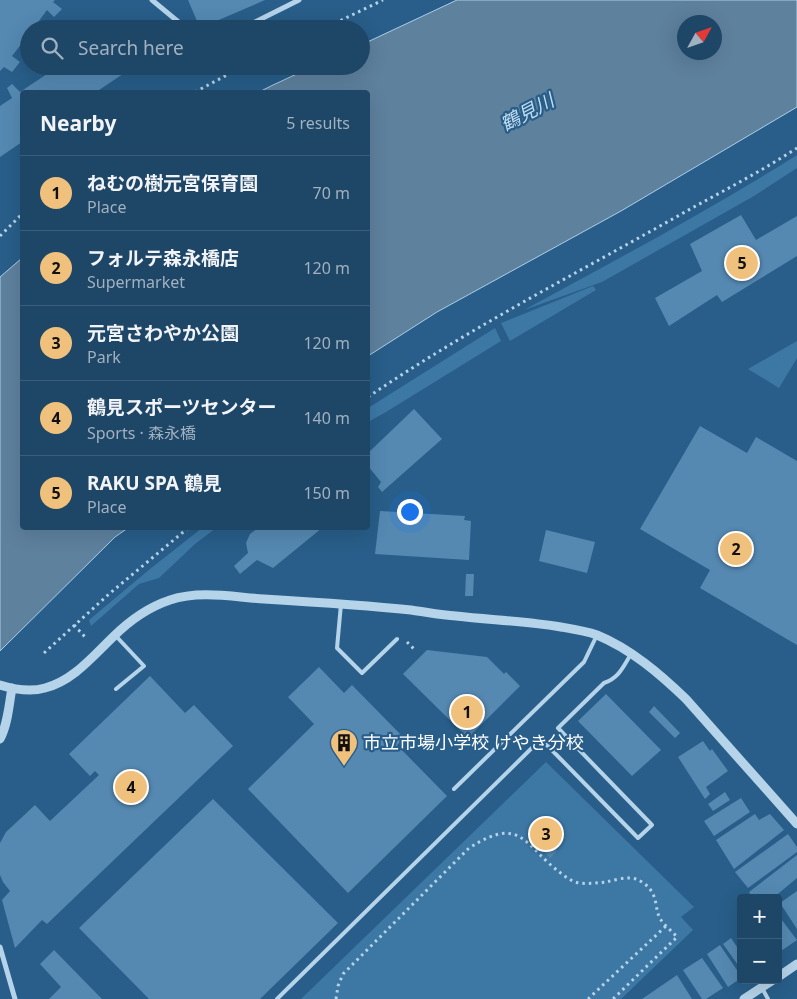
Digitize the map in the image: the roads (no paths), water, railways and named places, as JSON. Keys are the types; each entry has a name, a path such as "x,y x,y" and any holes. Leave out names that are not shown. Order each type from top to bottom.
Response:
{"street":[{"path":"152,0 177,20"},
{"path":"259,20 299,0"},
{"path":"1,686 35,690 58,683 73,674 116,634 146,611 171,600 200,594 411,610 570,628 597,635 631,654 666,680 686,699 797,824"},
{"path":"0,739 8,714 12,688"},
{"path":"0,947 15,999"},
{"path":"782,974 797,964"},
{"path":"744,999 768,984"}],"lane":[{"path":"341,604 337,648 362,673 397,638"},
{"path":"116,634 144,666 116,688"},
{"path":"454,789 584,662 597,635"},
{"path":"277,999 541,738 638,838 652,825 558,728 604,683 612,680 618,674 631,654"},
{"path":"762,988 768,999"}],"water":[{"name":"鶴見川","path":"457,0 797,0 797,107 621,211 437,312 370,355 370,90 263,90 295,75 370,75 370,41"},
{"path":"20,260 20,530 125,530 115,537 0,651 0,277"}],"place":[{"name":"RAKU SPA 鶴見","path":"742,263"},
{"name":"フォルテ森永橋店","path":"736,549"},
{"name":"ねむの樹元宮保育園","path":"467,712"},
{"name":"市立市場小学校 けやき分校","path":"344,767"},
{"name":"鶴見スポーツセンター","path":"131,787"},
{"name":"元宮さわやか公園","path":"546,834"}]}
